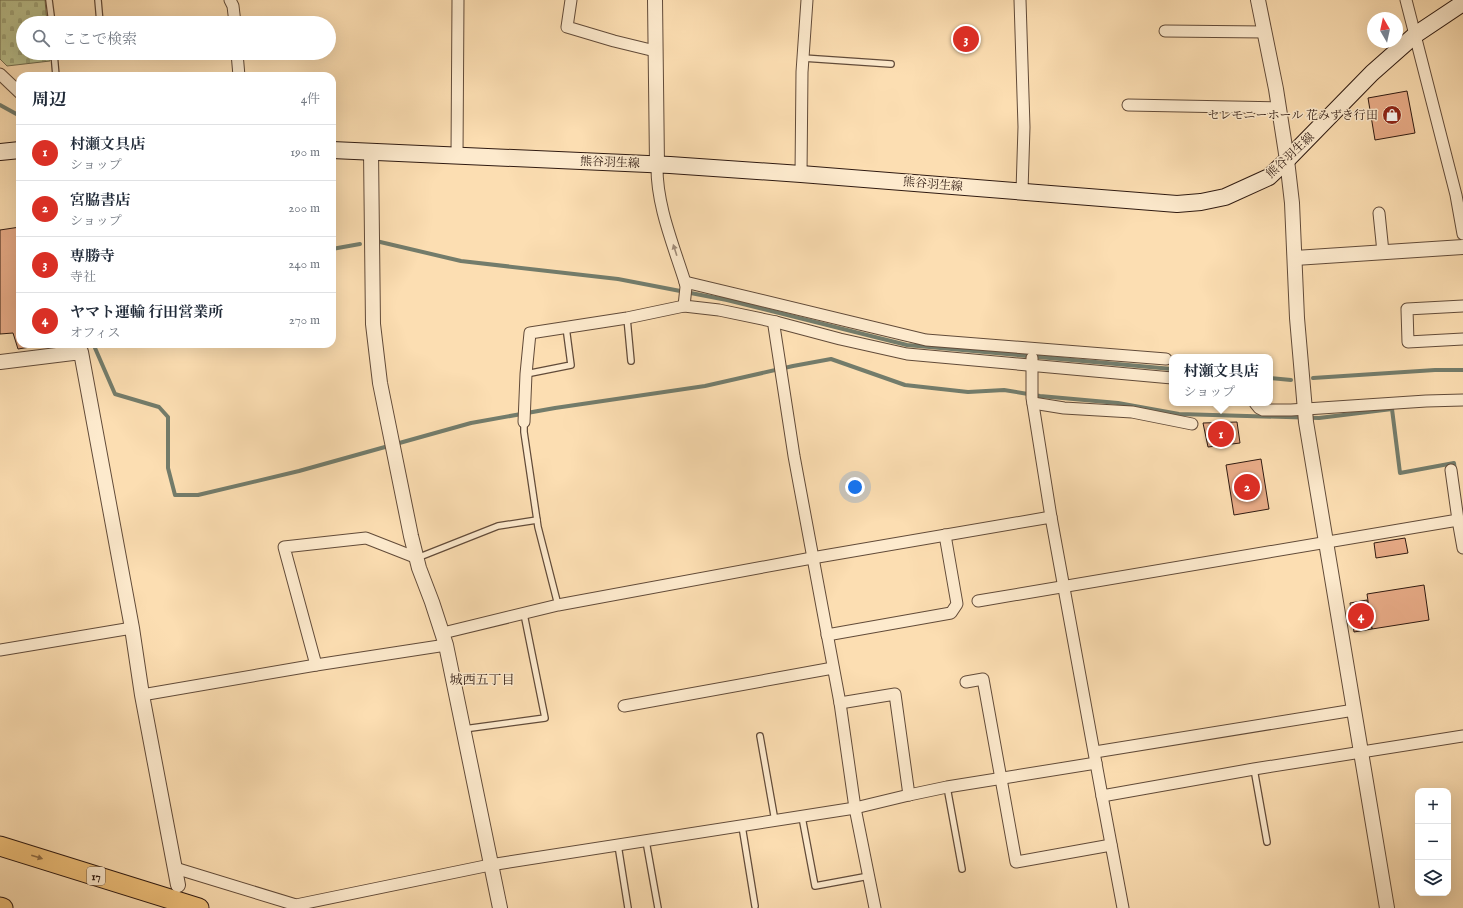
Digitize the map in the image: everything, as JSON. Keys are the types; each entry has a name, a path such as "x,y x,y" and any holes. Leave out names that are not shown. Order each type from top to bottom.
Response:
{"highway":[{"name":"17","path":"0,846 199,908"}],"main road":[{"name":"熊谷羽生線","path":"336,150 656,164 802,174 1177,204 1201,202 1225,197 1269,177 1372,73 1416,35 1463,3"},
{"path":"0,152 16,150"}],"street":[{"path":"230,0 233,6 234,16"},
{"path":"457,155 458,0"},
{"path":"571,0 567,27 655,51"},
{"path":"655,0 656,164 658,191 685,293 719,310 776,322 840,339 907,354 1166,359"},
{"path":"802,174 803,58 807,0"},
{"path":"1020,0 1024,128 1022,191"},
{"path":"1258,0 1279,108 1292,203 1297,318 1305,415 1387,908"},
{"path":"1406,0 1456,195 1463,234"},
{"path":"1165,31 1264,32"},
{"path":"238,60 239,72"},
{"path":"0,74 16,89"},
{"path":"1128,105 1279,108"},
{"path":"371,152 373,324 380,383 417,558 444,639 490,866 500,908"},
{"path":"1379,213 1383,252"},
{"path":"1295,258 1463,247"},
{"path":"524,422 526,374 530,333 627,318 685,293 926,340 1169,378"},
{"path":"1463,306 1407,309 1408,342 1463,338"},
{"path":"776,322 774,326 794,456 840,703 855,808 875,908"},
{"path":"0,362 81,352 132,628 142,696 178,885"},
{"path":"1032,356 1032,397 1051,517 1123,908"},
{"path":"1032,397 1064,408 1132,412 1192,424"},
{"path":"1257,406 1263,410 1305,415 1411,402 1463,400"},
{"path":"1451,470 1459,496 1458,520 1462,533 1463,548"},
{"path":"142,696 316,665 444,639 558,605 812,558 1051,517"},
{"path":"978,601 1458,520"},
{"path":"827,635 951,613 958,604 945,535"},
{"path":"316,665 284,547 366,538 417,558"},
{"path":"0,650 132,628"},
{"path":"624,706 833,668"},
{"path":"966,682 983,679 1016,862 1111,845"},
{"path":"840,703 895,694 909,795"},
{"path":"175,868 296,905 490,866 855,808 909,795 1000,779 1096,758 1354,710"},
{"path":"1102,796 1254,769 1463,736"}],"lane":[{"path":"50,0 51,16"},
{"path":"98,0 99,16"},
{"path":"803,58 891,64"},
{"path":"55,60 56,72"},
{"path":"627,318 631,361"},
{"path":"526,374 571,365 566,327"},
{"path":"524,422 524,432 537,520 558,605"},
{"path":"417,558 498,526 537,520"},
{"path":"462,729 545,718 524,614"},
{"path":"760,736 774,821"},
{"path":"1254,769 1267,842"},
{"path":"947,788 962,869"},
{"path":"802,817 815,886 869,876"},
{"path":"742,826 755,906"},
{"path":"646,841 658,908"},
{"path":"618,846 628,908"}],"green space":[{"path":"0,0 45,0 46,16 16,16 16,60 50,61 7,66 0,59"}],"building":[{"path":"1407,91 1415,133 1375,140 1368,98"},
{"path":"16,228 16,343 13,333 0,334 0,230"},
{"path":"1237,422 1240,443 1208,447 1203,423"},
{"path":"1261,459 1269,509 1234,515 1226,465"},
{"path":"1405,538 1408,553 1376,558 1374,543"},
{"path":"1424,585 1429,620 1372,629 1367,594"},
{"path":"1367,600 1372,629 1354,632 1350,603"}],"waterway":[{"path":"0,105 16,114"},
{"path":"376,241 461,261 618,279 727,300 907,345 1169,369"},
{"path":"336,248 360,244"},
{"path":"95,348 115,394 159,407 168,417 168,468 175,495 198,495 299,471 471,423 555,408 705,386 831,359 905,385 968,392 1004,390 1040,396 1118,403 1179,414 1319,418 1392,409 1400,473 1454,463 1455,471"},
{"path":"1313,378 1435,370 1463,370"},
{"path":"1273,378 1291,380"}],"place":[{"name":"専勝寺","path":"966,39"},
{"name":"セレモニーホール 花みずき行田","path":"1392,115"},
{"name":"村瀬文具店","path":"1221,434"},
{"name":"宮脇書店","path":"1247,487"},
{"name":"ヤマト運輸 行田営業所","path":"1361,616"}],"district":[{"name":"城西五丁目","path":"482,679"}]}
